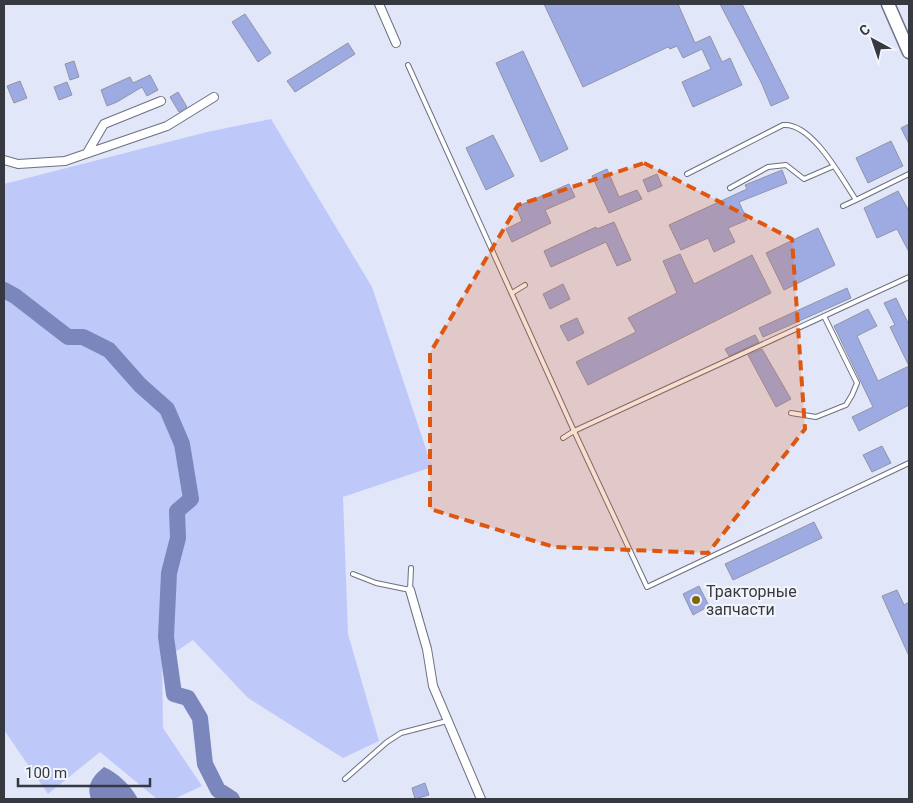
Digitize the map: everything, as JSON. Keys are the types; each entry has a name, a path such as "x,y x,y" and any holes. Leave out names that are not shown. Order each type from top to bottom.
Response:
{"main road":[{"path":"888,4 909,52"}],"street":[{"path":"379,4 396,43"},
{"path":"4,160 18,164 65,161 167,126 214,97"},
{"path":"87,153 104,124 161,101"},
{"path":"410,590 427,649 433,686 481,799"}],"lane":[{"path":"408,65 647,587 909,463"},
{"path":"687,174 783,125 790,124 813,140 834,166 856,200"},
{"path":"730,188 768,168 786,165 804,179 834,166"},
{"path":"842,206 909,174"},
{"path":"563,438 574,431 909,277"},
{"path":"512,293 525,285"},
{"path":"791,413 816,417 846,405 852,395 856,383 824,316"},
{"path":"353,574 376,583 410,590 411,568"},
{"path":"345,779 386,742 401,733 447,721"}],"highlighted area":[{"path":"644,163 792,239 805,429 708,553 554,547 430,509 430,353 518,205"}],"shaded area":[{"path":"271,119 372,287 432,467 343,497 348,634 379,741 343,758 248,698 193,640 162,661 163,728 202,786 174,799 157,799 100,752 48,794 4,730 4,184 207,132"},
{"path":"104,767 124,780 138,799 91,799 90,785"}],"building":[{"path":"544,4 678,4 695,43 710,36 722,62 730,58 742,85 693,107 682,82 711,69 702,49 683,58 677,46 670,49 668,47 583,87"},
{"path":"720,4 742,4 789,98 771,106 761,82"},
{"path":"245,14 271,53 258,62 232,22"},
{"path":"348,43 355,54 295,92 287,81"},
{"path":"523,51 568,149 541,162 496,63"},
{"path":"74,61 79,77 70,80 65,64"},
{"path":"150,75 158,90 147,96 142,87 107,106 101,90 130,77 133,83"},
{"path":"20,81 27,98 14,103 7,86"},
{"path":"67,82 72,95 59,100 54,87"},
{"path":"178,92 187,107 179,112 170,97"},
{"path":"909,124 909,144 901,128"},
{"path":"493,135 514,176 486,190 466,148"},
{"path":"891,141 903,166 868,183 856,158"},
{"path":"607,169 619,197 637,190 642,199 609,213 592,176"},
{"path":"782,170 787,183 739,202 747,220 728,228 735,242 714,252 708,238 681,250 669,225 747,189 745,185"},
{"path":"657,174 662,186 648,192 643,180"},
{"path":"569,184 575,197 545,210 551,223 512,242 506,229 522,221 516,207"},
{"path":"898,191 909,211 909,252 897,229 877,238 864,208"},
{"path":"614,222 631,260 617,266 606,242 551,267 544,251 596,227 597,229"},
{"path":"818,228 835,265 784,290 766,253"},
{"path":"680,254 694,284 752,255 771,293 588,385 576,362 636,332 628,318 677,293 663,261"},
{"path":"563,284 570,299 550,309 543,294"},
{"path":"847,288 851,298 763,337 759,328"},
{"path":"896,298 909,325 909,366 890,327 895,325 884,303"},
{"path":"868,309 877,326 857,336 878,381 909,366 909,405 859,431 852,417 873,407 834,326"},
{"path":"577,318 584,333 568,341 560,326"},
{"path":"755,335 759,342 729,356 725,349"},
{"path":"762,349 791,399 776,407 748,355"},
{"path":"882,446 891,463 872,472 863,455"},
{"path":"814,522 822,538 733,580 725,564"},
{"name":"Тракторные запчасти","path":"699,586 709,606 693,615 683,594"},
{"path":"897,590 904,605 909,602 909,656 882,596"},
{"path":"425,783 429,795 415,799 412,788"}],"waterway":[{"path":"4,290 15,296 68,337 83,337 109,350 140,385 167,409 182,444 191,499 177,511 178,538 169,573 166,637 174,694 188,698 200,718 205,764 218,790 232,799"}],"place":[{"name":"Тракторные запчасти","path":"696,600"}]}
